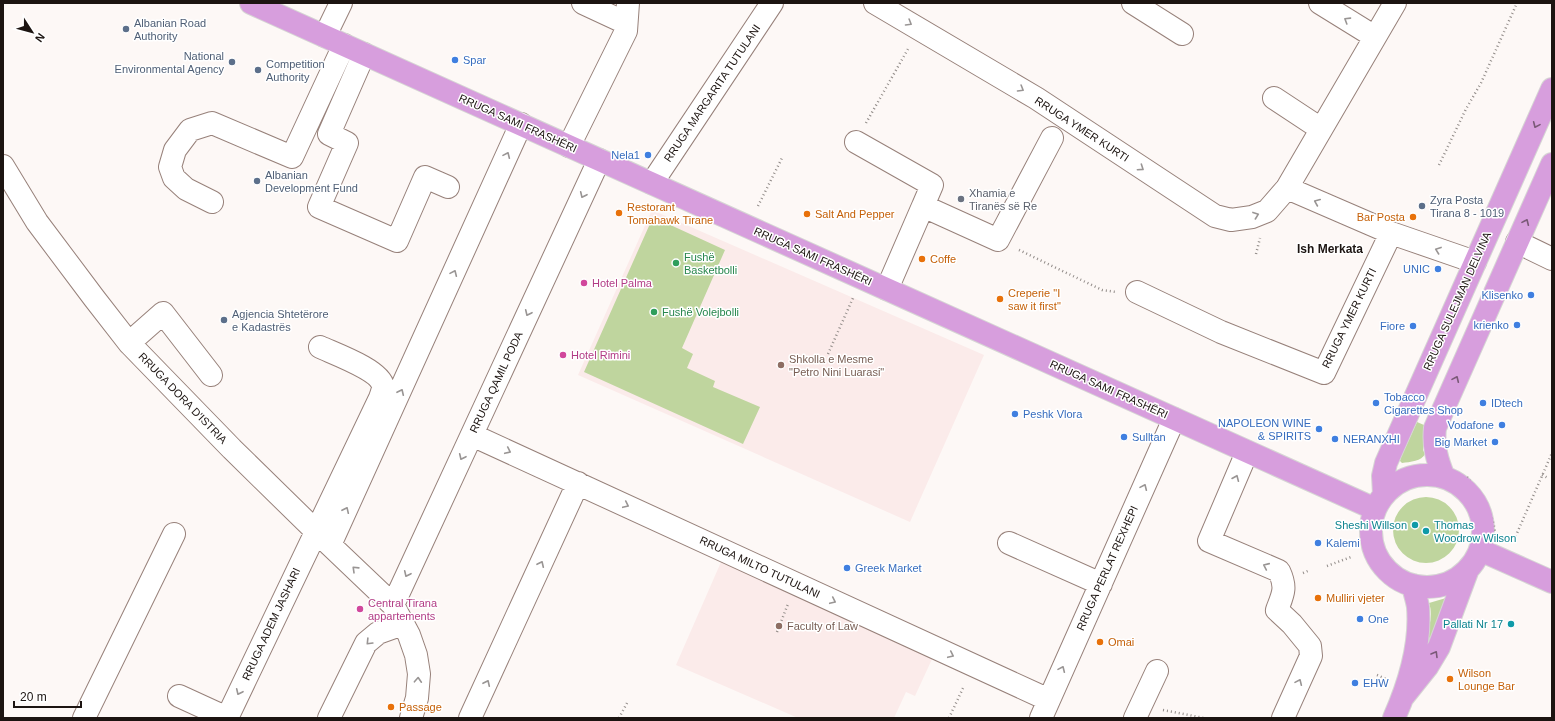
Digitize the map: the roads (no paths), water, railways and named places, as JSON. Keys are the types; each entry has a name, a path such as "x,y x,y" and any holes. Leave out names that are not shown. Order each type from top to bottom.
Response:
{"main road":[{"name":"RRUGA SAMI FRASHËRI","path":"251,3 1247,452 1380,502"},
{"name":"RRUGA SULEJMAN DELVINA","path":"1380,502 1386,463 1552,90"},
{"path":"1552,164 1435,428 1434,439 1435,452 1454,475 1460,485 1473,498 1481,514 1483,532 1492,555 1552,582"},
{"path":"1454,475 1422,475 1402,481 1380,502 1372,521 1371,533 1376,556 1383,566 1402,581 1413,585 1433,586 1452,581 1468,569 1492,555"},
{"path":"1403,697 1427,667 1439,647 1468,569"},
{"path":"1394,718 1403,697 1417,638 1418,606 1413,585"}],"street":[{"path":"212,202 186,189 174,178 170,167 175,150 190,130 212,123 292,157 335,40 340,3"},
{"path":"569,146 626,31 627,13 583,3"},
{"name":"RRUGA MARGARITA TUTULANI","path":"652,183 772,3"},
{"name":"RRUGA YMER KURTI","path":"875,3 1036,98 1215,216 1231,220 1252,217 1267,211 1287,188 1395,3"},
{"path":"1133,3 1182,34"},
{"path":"1320,3 1375,37"},
{"path":"364,54 329,134 347,143 319,207 397,241 425,177 448,187"},
{"path":"1274,98 1322,129"},
{"path":"323,538 521,124"},
{"path":"923,206 998,240 1052,138"},
{"path":"856,142 932,185 887,289"},
{"name":"RRUGA QAMIL PODA","path":"398,614 472,435 599,160"},
{"name":"RRUGA DORA D'ISTRIA","path":"3,166 37,222 129,343 232,449 398,614 410,635 416,655 419,674 417,698 411,718"},
{"path":"1287,188 1391,233 1475,262"},
{"name":"RRUGA YMER KURTI","path":"1142,295 1221,332 1324,373 1391,233"},
{"path":"1517,242 1552,259"},
{"path":"129,343 163,313 211,375"},
{"path":"320,347 373,372 380,380 383,387 380,398 323,538"},
{"name":"RRUGA PERLAT REXHEPI","path":"1045,709 1174,419"},
{"name":"RRUGA MILTO TUTULANI","path":"472,435 973,665 1045,709"},
{"path":"1247,452 1210,541 1279,572 1284,583 1283,595 1277,610 1292,624 1310,646 1311,656 1283,718"},
{"path":"470,718 578,483"},
{"path":"84,718 174,534"},
{"name":"RRUGA ADEM JASHARI","path":"227,718 323,538"},
{"path":"1009,543 1101,584"},
{"path":"329,718 366,643 378,634 398,614"},
{"path":"1135,718 1157,671"},
{"path":"179,696 227,718"}],"place":[{"name":"Albanian Road Authority","path":"126,29"},
{"name":"Spar","path":"455,60"},
{"name":"National Environmental Agency","path":"232,62"},
{"name":"Competition Authority","path":"258,70"},
{"name":"Nela1","path":"648,155"},
{"name":"Albanian Development Fund","path":"257,181"},
{"name":"Xhamia e Tiranës së Re","path":"961,199"},
{"name":"Zyra Posta Tirana 8 - 1019","path":"1422,206"},
{"name":"Restorant Tomahawk Tirane","path":"619,213"},
{"name":"Salt And Pepper","path":"807,214"},
{"name":"Bar Posta","path":"1413,217"},
{"name":"Coffe","path":"922,259"},
{"name":"Fushë Basketbolli","path":"676,263"},
{"name":"UNIC","path":"1438,269"},
{"name":"Hotel Palma","path":"584,283"},
{"name":"Klisenko","path":"1531,295"},
{"name":"Creperie \"I saw it first\"","path":"1000,299"},
{"name":"Fushë Volejbolli","path":"654,312"},
{"name":"Agjencia Shtetërore e Kadastrës","path":"224,320"},
{"name":"krienko","path":"1517,325"},
{"name":"Fiore","path":"1413,326"},
{"name":"Hotel Rimini","path":"563,355"},
{"name":"Shkolla e Mesme \"Petro Nini Luarasi\"","path":"781,365"},
{"name":"Tobacco Cigarettes Shop","path":"1376,403"},
{"name":"IDtech","path":"1483,403"},
{"name":"Peshk Vlora","path":"1015,414"},
{"name":"Vodafone","path":"1502,425"},
{"name":"NAPOLEON WINE & SPIRITS","path":"1319,429"},
{"name":"Sulltan","path":"1124,437"},
{"name":"NERANXHI","path":"1335,439"},
{"name":"Big Market","path":"1495,442"},
{"name":"Sheshi Willson","path":"1415,525"},
{"name":"Thomas Woodrow Wilson","path":"1426,531"},
{"name":"Kalemi","path":"1318,543"},
{"name":"Greek Market","path":"847,568"},
{"name":"Mulliri vjeter","path":"1318,598"},
{"name":"Central Tirana appartements","path":"360,609"},
{"name":"One","path":"1360,619"},
{"name":"Pallati Nr 17","path":"1511,624"},
{"name":"Faculty of Law","path":"779,626"},
{"name":"Omai","path":"1100,642"},
{"name":"Wilson Lounge Bar","path":"1450,679"},
{"name":"EHW","path":"1355,683"},
{"name":"Passage","path":"391,707"}],"district":[{"name":"Ish Merkata","path":"1330,249"}]}
